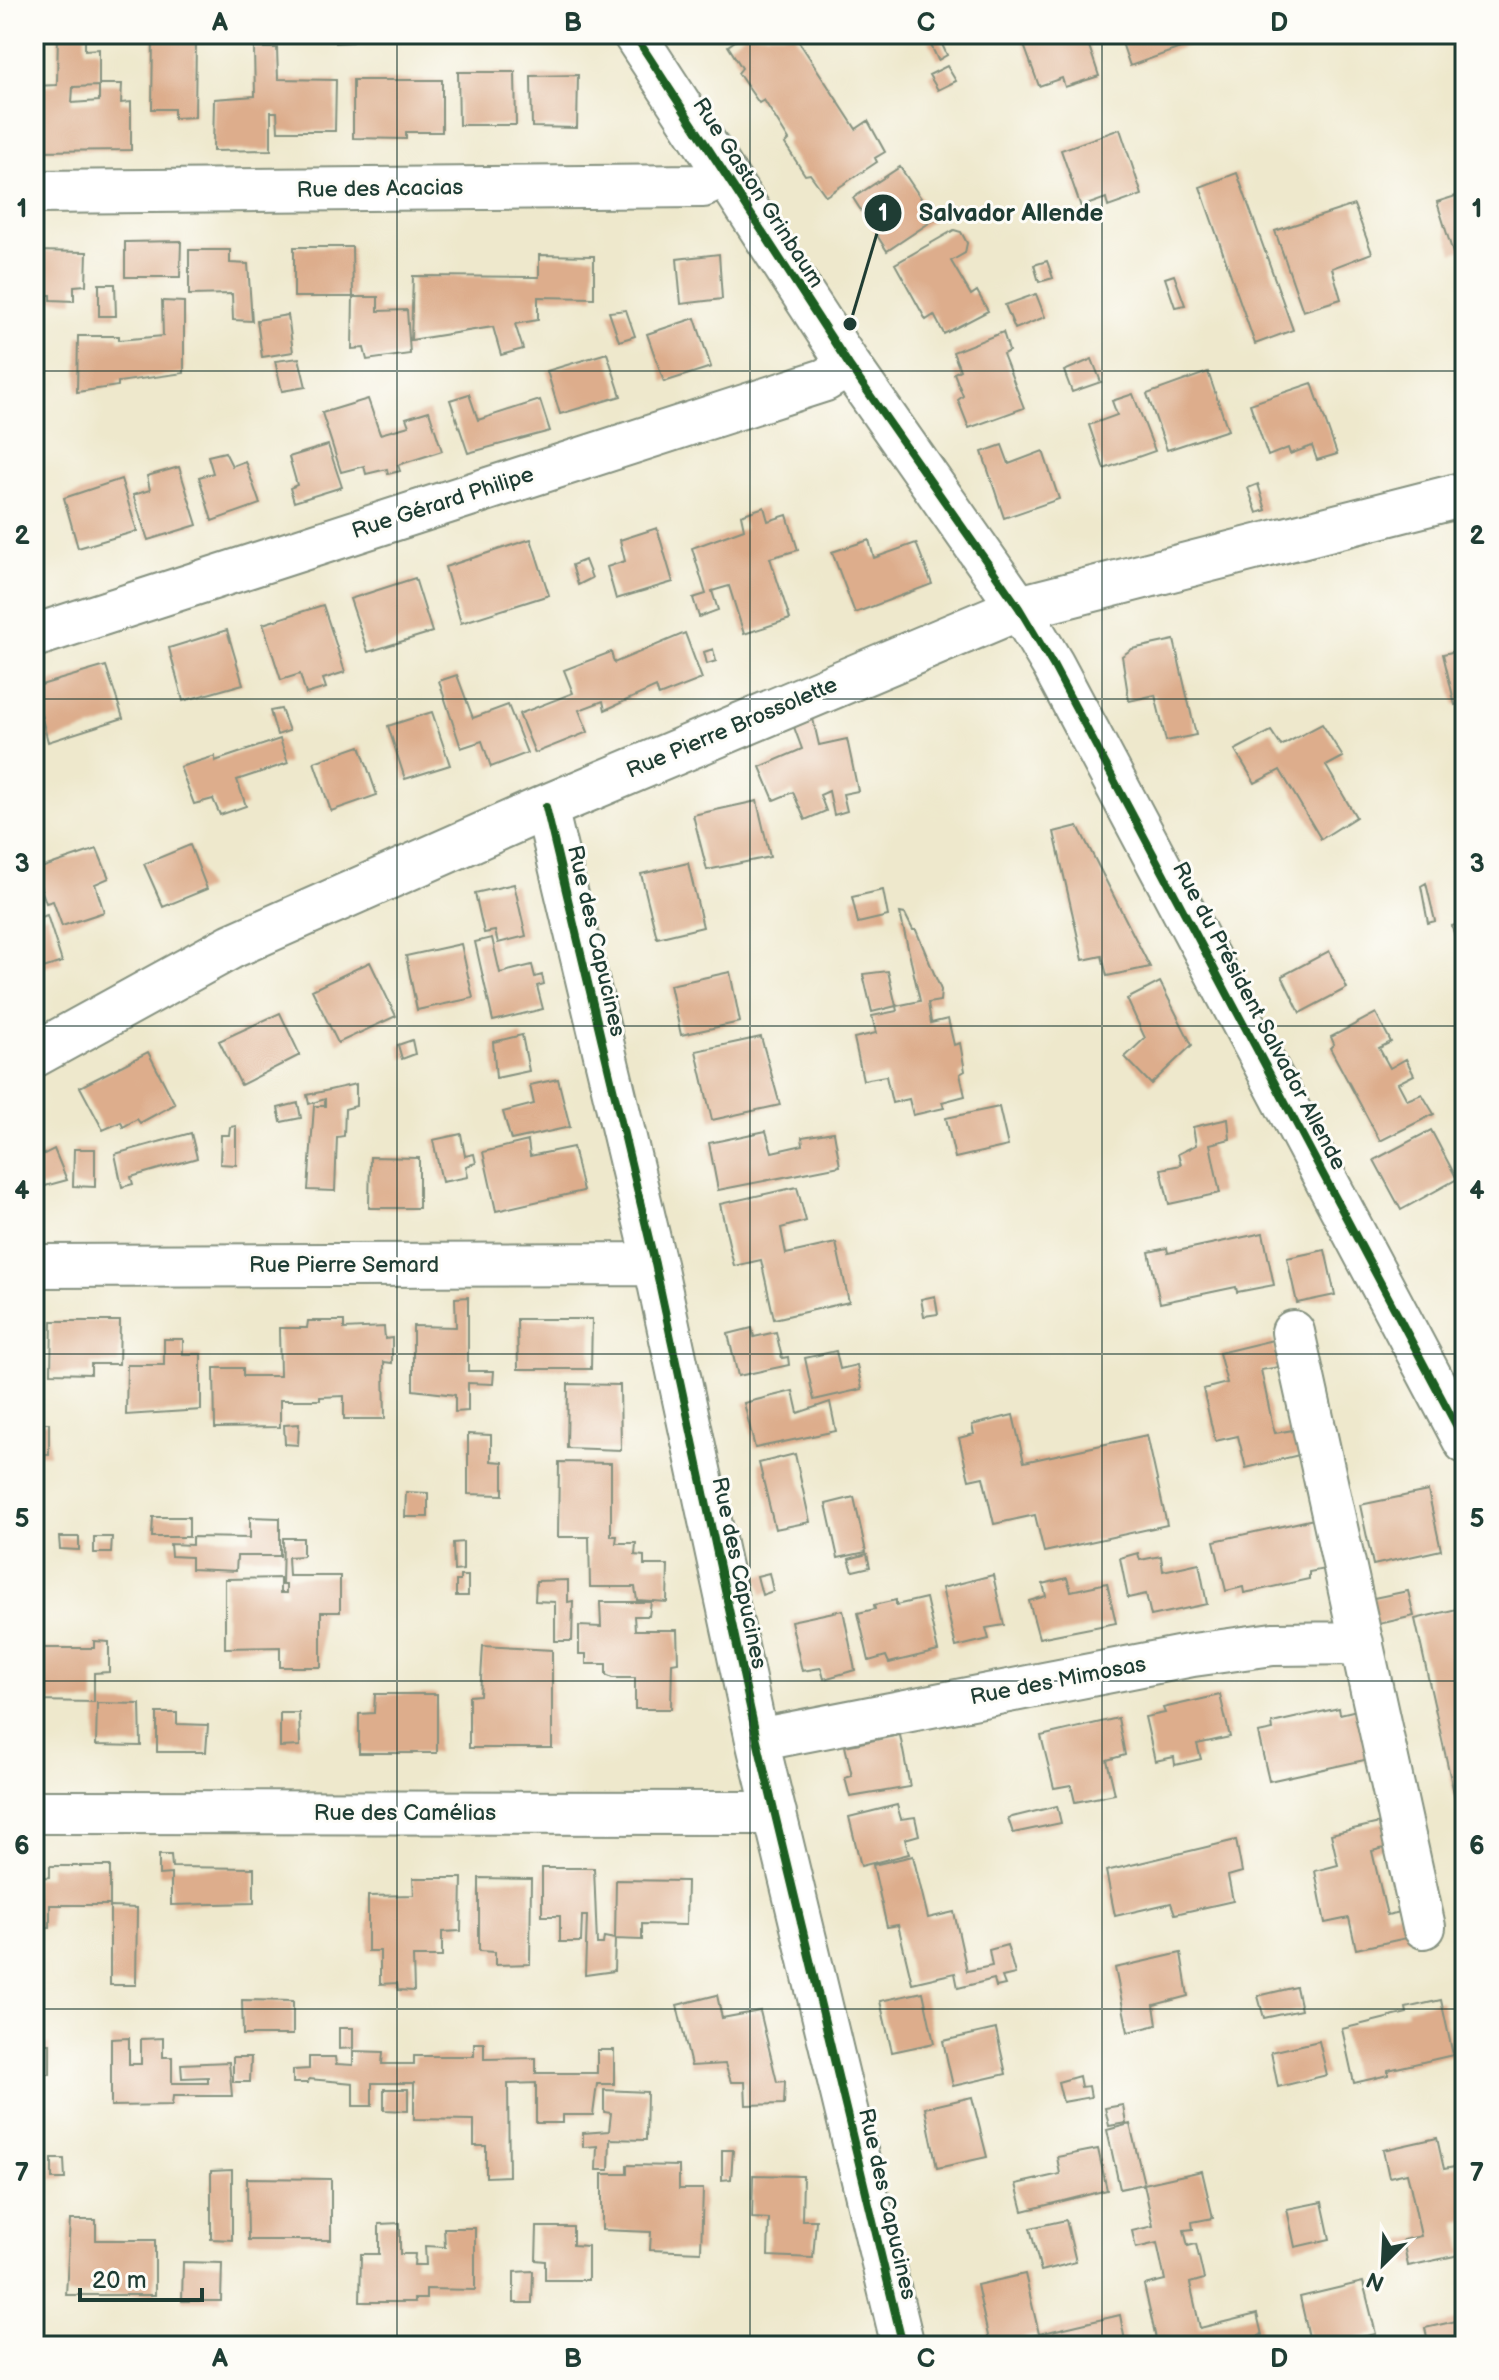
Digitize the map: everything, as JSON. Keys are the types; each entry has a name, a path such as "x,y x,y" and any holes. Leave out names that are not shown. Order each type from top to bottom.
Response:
{"street":[{"name":"Rue Gaston Grinbaum","path":"634,34 849,365 1019,608"},
{"name":"Rue des Acacias","path":"34,192 703,186 725,176"},
{"name":"Rue Gérard Philipe","path":"34,636 825,380 849,365"},
{"name":"Rue Pierre Brossolette","path":"34,1055 232,946 546,807 1019,608 1465,494"},
{"name":"Rue du Président Salvador Allende","path":"1019,608 1061,679 1465,1442"},
{"name":"Rue des Capucines","path":"546,807 655,1264 757,1740 903,2346"},
{"name":"Rue Pierre Semard","path":"34,1266 655,1264"},
{"path":"1293,1332 1424,1927"},
{"name":"Rue des Mimosas","path":"757,1740 1193,1655 1273,1644 1362,1643"},
{"name":"Rue des Camélias","path":"34,1812 775,1813"}],"building":[{"path":"58,34 85,34 85,50 99,49 99,84 122,84 121,103 131,102 131,150 34,151 34,86 57,85","holes":["99,86 99,101 72,103 73,87"]},
{"path":"335,34 352,34 352,42 335,43"},
{"path":"745,34 794,34 856,129 868,121 885,152 875,158 877,162 826,196 810,174 805,175 785,144 789,140 764,100 759,103 738,73 742,68 728,46"},
{"path":"1020,34 1085,34 1099,76 1065,87 1062,78 1039,86"},
{"path":"1119,34 1188,34 1192,44 1130,66"},
{"path":"153,36 196,37 195,117 174,118 174,109 152,109"},
{"path":"939,38 947,55 938,60 929,41"},
{"path":"254,48 277,48 278,79 336,80 335,131 278,131 277,112 271,112 271,150 213,151 214,99 255,96"},
{"path":"947,66 956,81 938,90 929,75"},
{"path":"458,72 515,72 516,125 459,125"},
{"path":"578,75 577,128 532,127 531,76"},
{"path":"353,80 442,80 442,132 406,132 406,139 353,138"},
{"path":"1120,129 1142,195 1108,207 1106,198 1081,207 1061,150"},
{"path":"900,167 935,219 887,251 853,198"},
{"path":"1237,173 1293,330 1255,344 1200,187"},
{"path":"1465,193 1465,249 1453,253 1437,202"},
{"path":"1354,205 1372,253 1332,268 1341,299 1303,311 1275,231"},
{"path":"954,230 961,232 967,243 965,253 951,261 971,295 977,291 988,311 944,334 934,315 926,320 895,264"},
{"path":"181,241 180,277 125,277 125,242"},
{"path":"294,247 352,247 353,297 294,297"},
{"path":"189,250 230,250 230,263 248,264 252,321 233,320 232,294 189,295"},
{"path":"34,251 87,252 86,285 74,286 74,301 51,300 51,295 34,295"},
{"path":"719,254 722,299 681,304 677,259"},
{"path":"539,255 594,256 594,298 538,297 538,320 515,324 523,349 501,355 493,327 411,340 413,276 539,277"},
{"path":"1047,261 1053,278 1039,282 1034,265"},
{"path":"1174,275 1185,305 1175,307 1165,278"},
{"path":"99,284 115,284 116,316 99,316"},
{"path":"1036,294 1045,317 1015,329 1005,305"},
{"path":"353,297 378,297 378,311 407,310 410,354 367,360 364,348 352,349"},
{"path":"162,301 184,302 184,373 118,382 118,386 77,392 78,336 119,336 119,340 163,336"},
{"path":"626,310 635,336 619,341 609,312"},
{"path":"288,315 293,352 262,357 257,320"},
{"path":"695,318 711,367 664,382 647,334"},
{"path":"1003,332 1009,351 1003,354 1024,408 969,428 958,400 963,396 954,373 960,370 953,352"},
{"path":"607,353 621,396 560,414 547,371"},
{"path":"299,358 306,387 282,391 275,361"},
{"path":"1092,359 1101,382 1072,392 1064,371"},
{"path":"1208,372 1228,430 1167,450 1147,394"},
{"path":"1312,383 1337,454 1317,460 1312,446 1290,454 1288,448 1268,456 1250,404"},
{"path":"469,394 478,420 540,400 550,431 468,453 450,400"},
{"path":"1133,394 1155,451 1104,469 1089,425 1117,415 1112,401"},
{"path":"368,399 380,434 409,426 406,418 429,411 442,451 398,465 400,471 388,474 387,469 366,474 364,466 341,472 322,413"},
{"path":"328,445 342,487 294,502 290,488 297,485 289,457"},
{"path":"1002,445 1009,464 1043,451 1059,499 1004,518 982,452"},
{"path":"225,452 232,466 245,461 260,504 212,521 199,477 213,473 208,456"},
{"path":"179,467 197,525 148,540 133,495 150,490 147,476"},
{"path":"121,479 137,531 78,548 64,498"},
{"path":"1258,484 1266,510 1257,513 1248,488"},
{"path":"764,507 768,521 787,515 798,550 770,558 790,619 744,634 729,586 712,591 718,610 699,617 693,598 706,594 692,548 744,529 741,515"},
{"path":"657,528 673,582 616,599 607,567 625,561 620,540"},
{"path":"531,539 549,595 461,623 445,567"},
{"path":"869,540 874,558 916,543 932,584 855,613 832,552"},
{"path":"585,560 592,578 578,585 572,565"},
{"path":"415,578 432,632 368,652 350,599"},
{"path":"323,605 345,672 323,679 326,688 306,694 300,674 281,680 263,624"},
{"path":"227,630 243,684 183,701 169,648"},
{"path":"685,633 702,679 659,696 656,687 605,710 603,701 579,710 588,732 535,753 519,714 573,693 564,670 611,652 614,663"},
{"path":"1174,640 1196,735 1166,741 1155,695 1129,701 1122,656 1132,649"},
{"path":"713,649 716,661 707,664 704,652"},
{"path":"1465,649 1465,703 1455,705 1443,654"},
{"path":"106,666 123,718 48,742 34,687"},
{"path":"457,675 473,718 508,705 527,753 491,767 482,741 461,748 439,681"},
{"path":"281,709 289,731 277,735 270,711"},
{"path":"432,712 450,765 405,779 388,726"},
{"path":"813,719 819,745 847,739 858,791 843,794 847,811 834,815 829,791 820,795 826,811 805,820 793,792 774,800 760,767 802,749 794,727"},
{"path":"1322,724 1343,757 1326,766 1356,817 1321,839 1280,770 1255,783 1235,750 1271,731 1281,746"},
{"path":"280,739 288,763 237,780 246,806 220,815 213,799 194,804 180,767 215,756 215,761"},
{"path":"360,746 377,795 331,811 314,762"},
{"path":"757,801 770,857 707,870 693,815"},
{"path":"1078,826 1150,967 1107,976 1102,956 1083,960 1054,832"},
{"path":"190,845 207,889 163,907 144,864"},
{"path":"97,849 109,878 95,884 104,912 62,926 53,901 46,903 35,870"},
{"path":"688,863 703,927 657,938 641,874"},
{"path":"1426,883 1435,921 1428,923 1421,886"},
{"path":"514,884 526,936 498,943 495,931 484,933 475,893"},
{"path":"883,890 888,916 858,923 852,897"},
{"path":"900,913 905,914 913,930 916,930 941,990 940,1001 928,1003 931,1023 948,1019 954,1045 960,1043 965,1071 960,1074 965,1096 942,1102 944,1108 913,1115 909,1099 892,1103 886,1076 863,1080 854,1038 876,1033 872,1016 897,1011 896,1006 920,1001"},
{"path":"47,915 62,962 34,971 34,919"},
{"path":"1465,922 1465,938 1456,940 1452,926"},
{"path":"492,938 500,973 532,965 535,977 542,975 544,984 537,986 543,1009 493,1021 475,942"},
{"path":"461,944 473,998 417,1010 406,956"},
{"path":"1329,951 1347,988 1300,1013 1282,976"},
{"path":"370,962 396,1016 338,1043 312,990"},
{"path":"888,971 896,1006 872,1012 863,974"},
{"path":"730,972 740,1022 681,1035 670,985"},
{"path":"1160,982 1192,1045 1151,1084 1125,1057 1145,1038 1127,999"},
{"path":"280,1013 300,1055 241,1085 219,1041"},
{"path":"1376,1013 1391,1042 1379,1048 1390,1068 1406,1059 1414,1075 1398,1083 1407,1100 1422,1094 1434,1114 1380,1141 1330,1048 1334,1044 1331,1037"},
{"path":"522,1035 529,1071 496,1078 493,1042"},
{"path":"761,1037 780,1105 712,1120 696,1051"},
{"path":"412,1040 415,1054 402,1059 398,1045"},
{"path":"148,1052 175,1104 140,1123 137,1119 123,1127 121,1122 103,1130 80,1087"},
{"path":"558,1079 570,1127 511,1140 503,1112 534,1104 530,1085"},
{"path":"356,1084 356,1106 345,1109 344,1136 337,1137 335,1191 308,1190 314,1106 325,1106 325,1099 309,1104 307,1095"},
{"path":"298,1103 301,1118 281,1122 278,1108"},
{"path":"999,1107 1008,1146 955,1158 946,1118"},
{"path":"1228,1119 1230,1139 1210,1144 1220,1193 1169,1204 1161,1169 1181,1165 1178,1154 1196,1145 1193,1127"},
{"path":"236,1126 236,1165 220,1164 221,1135 229,1135 230,1127"},
{"path":"1431,1130 1457,1179 1401,1210 1374,1160"},
{"path":"766,1131 772,1152 803,1145 802,1137 834,1132 840,1166 718,1190 709,1143"},
{"path":"191,1133 197,1158 131,1177 133,1184 122,1187 115,1154"},
{"path":"461,1134 465,1156 474,1154 476,1163 466,1166 468,1177 442,1182 433,1140"},
{"path":"528,1141 530,1156 573,1147 583,1191 496,1211 483,1152"},
{"path":"54,1149 67,1180 34,1189 34,1159"},
{"path":"74,1149 95,1149 95,1187 73,1186"},
{"path":"370,1157 419,1158 419,1208 369,1208"},
{"path":"797,1187 806,1221 781,1228 786,1254 836,1243 849,1302 774,1319 761,1260 734,1266 720,1204"},
{"path":"1263,1233 1274,1285 1237,1292 1236,1287 1160,1303 1149,1252 1167,1248 1168,1253"},
{"path":"1325,1250 1335,1295 1297,1303 1287,1258"},
{"path":"935,1296 938,1314 924,1316 921,1299"},
{"path":"468,1297 468,1371 494,1371 493,1384 468,1383 468,1411 455,1412 455,1395 413,1390 413,1326 456,1327 455,1298"},
{"path":"517,1319 592,1319 591,1369 518,1369"},
{"path":"52,1321 120,1321 119,1364 91,1364 91,1374 51,1373"},
{"path":"308,1321 344,1321 344,1329 384,1327 385,1339 392,1338 392,1363 384,1362 385,1419 344,1419 344,1396 320,1397 320,1400 280,1400 280,1427 215,1428 214,1368 243,1368 243,1376 280,1376 279,1328 307,1328"},
{"path":"752,1328 754,1337 776,1332 782,1358 788,1357 789,1365 738,1376 728,1334"},
{"path":"164,1339 183,1339 183,1354 201,1354 201,1410 126,1415 127,1365 164,1365"},
{"path":"1273,1340 1279,1367 1261,1370 1272,1422 1275,1433 1293,1430 1299,1455 1246,1468 1238,1436 1215,1441 1203,1389 1227,1383 1219,1353"},
{"path":"836,1351 840,1369 857,1365 862,1389 814,1400 805,1358"},
{"path":"1465,1366 1465,1393 1454,1372"},
{"path":"568,1384 620,1385 621,1450 567,1448"},
{"path":"793,1391 798,1413 830,1402 836,1431 755,1448 744,1403"},
{"path":"1013,1415 1024,1462 1147,1435 1167,1525 1044,1552 1035,1515 994,1524 983,1477 969,1480 959,1438 974,1434 972,1425"},
{"path":"34,1423 49,1423 49,1455 34,1454"},
{"path":"299,1424 298,1445 285,1444 284,1425"},
{"path":"468,1434 491,1435 491,1461 503,1462 503,1495 468,1494"},
{"path":"795,1454 810,1522 775,1529 759,1463"},
{"path":"559,1462 611,1463 611,1536 617,1536 616,1543 636,1543 635,1555 644,1556 644,1565 668,1565 667,1602 637,1600 635,1587 590,1587 589,1537 558,1537"},
{"path":"1428,1491 1441,1550 1373,1565 1360,1505"},
{"path":"406,1492 428,1493 428,1517 405,1517"},
{"path":"854,1497 866,1552 838,1558 826,1504"},
{"path":"153,1517 189,1517 189,1537 152,1537"},
{"path":"250,1517 280,1518 280,1556 237,1556 236,1571 191,1569 191,1557 171,1556 170,1544 192,1545 192,1537 250,1538"},
{"path":"1314,1519 1325,1569 1309,1572 1309,1579 1244,1593 1243,1587 1226,1591 1214,1541"},
{"path":"59,1537 79,1537 79,1550 60,1549"},
{"path":"94,1537 112,1537 111,1553 94,1553"},
{"path":"283,1538 303,1538 303,1556 288,1557 289,1576 340,1576 340,1612 321,1612 321,1667 280,1667 280,1647 225,1648 225,1579 280,1578 280,1593 286,1593 286,1585 282,1585"},
{"path":"463,1542 463,1570 454,1571 453,1543"},
{"path":"1138,1553 1140,1560 1161,1556 1163,1571 1199,1563 1207,1604 1151,1616 1146,1594 1128,1598 1120,1558"},
{"path":"867,1554 870,1567 853,1571 849,1559"},
{"path":"769,1573 773,1591 762,1595 757,1576"},
{"path":"993,1575 1004,1625 986,1628 989,1639 956,1647 942,1588"},
{"path":"460,1576 468,1576 468,1596 456,1596 456,1581 460,1581"},
{"path":"1067,1578 1071,1591 1107,1583 1116,1623 1039,1638 1029,1601 1046,1596 1043,1584"},
{"path":"568,1580 568,1602 573,1601 572,1641 555,1641 555,1602 535,1601 536,1581"},
{"path":"1408,1591 1414,1616 1370,1626 1364,1600"},
{"path":"926,1598 938,1651 889,1663 886,1656 869,1661 858,1613 896,1600 896,1605"},
{"path":"600,1602 651,1602 649,1616 634,1616 635,1630 677,1630 678,1662 672,1663 671,1709 635,1709 635,1678 612,1678 606,1675 606,1664 586,1664 586,1654 579,1654 579,1626 601,1627"},
{"path":"1465,1607 1465,1838 1464,1838 1415,1619"},
{"path":"843,1610 855,1670 824,1679 821,1668 802,1671 791,1621"},
{"path":"94,1641 109,1642 109,1672 94,1673 94,1702 34,1701 34,1648 94,1648"},
{"path":"483,1646 552,1650 552,1748 469,1748 469,1696 480,1695"},
{"path":"375,1694 437,1694 437,1753 359,1753 359,1714 374,1713"},
{"path":"1220,1695 1230,1737 1197,1744 1201,1759 1175,1765 1174,1757 1155,1761 1145,1717 1165,1713 1163,1708"},
{"path":"97,1703 140,1704 141,1746 96,1745"},
{"path":"1339,1708 1340,1714 1357,1710 1369,1759 1269,1781 1258,1733 1273,1730 1272,1723"},
{"path":"157,1713 177,1713 177,1724 208,1725 206,1752 157,1752"},
{"path":"280,1713 299,1713 300,1746 280,1747"},
{"path":"1118,1718 1125,1755 1107,1760 1115,1794 1075,1802 1071,1785 1054,1788 1041,1736"},
{"path":"900,1735 910,1787 850,1797 845,1778 852,1776 845,1746"},
{"path":"897,1805 901,1819 915,1817 919,1835 905,1839 909,1854 861,1866 849,1817"},
{"path":"1057,1806 1061,1823 1013,1833 1008,1818"},
{"path":"1384,1822 1389,1847 1372,1851 1384,1903 1387,1915 1405,1911 1411,1937 1356,1949 1349,1918 1325,1923 1315,1871 1338,1865 1331,1834"},
{"path":"1236,1840 1242,1872 1228,1876 1233,1901 1175,1914 1171,1903 1115,1916 1106,1871"},
{"path":"159,1855 171,1855 172,1867 254,1868 254,1903 171,1905 171,1874 159,1875"},
{"path":"913,1856 928,1918 954,1912 967,1971 992,1966 989,1950 1007,1945 1015,1974 1002,1977 1005,1985 996,1987 994,1979 958,1988 955,1973 912,1983 898,1925 887,1927 873,1865"},
{"path":"50,1866 110,1866 110,1905 50,1905 50,1927 34,1928 34,1878 50,1877"},
{"path":"542,1868 594,1868 597,1944 603,1944 604,1937 615,1939 614,1971 585,1975 587,1916 582,1916 581,1942 560,1942 560,1916 542,1916"},
{"path":"413,1878 462,1878 461,1931 442,1932 442,1957 413,1957 414,1991 398,1990 397,1983 380,1984 380,1951 368,1951 368,1896 414,1895"},
{"path":"479,1878 531,1879 530,1964 495,1965 495,1952 479,1951"},
{"path":"616,1880 687,1881 686,1925 642,1924 642,1940 615,1939"},
{"path":"110,1907 137,1908 136,1985 110,1985"},
{"path":"1181,1953 1188,1996 1154,2005 1157,2025 1128,2032 1115,1968"},
{"path":"1296,1987 1301,2010 1264,2018 1258,1996"},
{"path":"923,1992 934,2043 892,2052 880,2001"},
{"path":"717,1995 722,2018 760,2011 777,2082 785,2081 784,2104 746,2105 745,2082 731,2082 725,2064 691,2066 677,2005"},
{"path":"242,2000 293,2001 293,2035 243,2035"},
{"path":"1441,2000 1453,2055 1388,2070 1388,2075 1354,2083 1342,2029 1407,2013 1406,2008"},
{"path":"1465,2002 1465,2031 1464,2031 1458,2004"},
{"path":"339,2028 353,2028 353,2048 339,2049"},
{"path":"996,2029 1006,2074 953,2086 943,2041"},
{"path":"129,2038 129,2064 141,2064 141,2039 163,2038 163,2057 172,2057 172,2083 208,2083 208,2077 182,2078 181,2064 229,2062 232,2096 173,2096 172,2105 111,2106 111,2039"},
{"path":"1319,2041 1327,2075 1278,2087 1271,2052"},
{"path":"474,2043 484,2043 484,2059 536,2058 536,2073 597,2073 597,2050 614,2050 614,2084 597,2084 593,2115 563,2115 563,2123 536,2123 536,2083 508,2084 509,2176 486,2177 486,2146 474,2146 474,2120 414,2119 414,2083 372,2083 372,2106 353,2106 353,2083 309,2079 308,2083 293,2083 293,2070 309,2069 309,2057 335,2057 336,2064 353,2065 353,2051 383,2052 382,2064 414,2064 414,2056 474,2056"},
{"path":"34,2044 50,2044 50,2074 34,2074"},
{"path":"233,2057 251,2057 250,2082 233,2082"},
{"path":"1079,2076 1081,2087 1089,2086 1091,2097 1063,2102 1058,2082"},
{"path":"384,2089 408,2089 408,2111 384,2110"},
{"path":"604,2090 647,2092 646,2140 610,2139 609,2170 596,2170 597,2146 583,2147 583,2133 609,2131 611,2113 604,2112"},
{"path":"972,2097 987,2157 937,2168 925,2108"},
{"path":"1123,2105 1126,2123 1109,2126 1105,2108"},
{"path":"1130,2124 1144,2184 1120,2189 1107,2130"},
{"path":"1437,2138 1444,2169 1465,2165 1465,2221 1456,2222 1464,2254 1408,2266 1403,2240 1421,2236 1407,2173 1389,2177 1383,2150"},
{"path":"1098,2149 1107,2190 1023,2211 1016,2184 1060,2174 1057,2157"},
{"path":"722,2150 733,2150 731,2179 722,2180"},
{"path":"52,2159 64,2159 65,2179 52,2179"},
{"path":"627,2165 679,2166 679,2189 703,2189 701,2252 650,2250 651,2232 602,2230 602,2174 627,2174"},
{"path":"232,2170 232,2240 211,2239 211,2171"},
{"path":"1202,2171 1213,2218 1192,2222 1193,2229 1184,2230 1188,2246 1196,2244 1204,2279 1190,2283 1200,2328 1257,2314 1262,2335 1216,2346 1151,2346 1157,2343 1144,2285 1165,2280 1157,2243 1136,2248 1132,2231 1153,2226 1144,2184"},
{"path":"753,2175 803,2176 802,2220 816,2220 813,2258 768,2256 769,2219 752,2218"},
{"path":"247,2178 331,2179 331,2240 248,2240"},
{"path":"1322,2202 1330,2239 1295,2247 1287,2209"},
{"path":"34,2206 42,2207 42,2219 34,2219"},
{"path":"70,2220 96,2220 96,2240 155,2240 155,2295 66,2295"},
{"path":"1066,2220 1076,2262 1041,2271 1030,2228"},
{"path":"400,2223 400,2254 415,2254 414,2265 426,2265 425,2246 445,2247 444,2228 475,2228 475,2290 426,2289 426,2299 414,2299 415,2302 360,2302 361,2254 379,2254 379,2224"},
{"path":"537,2227 573,2227 573,2245 588,2246 588,2280 545,2280 545,2261 536,2260"},
{"path":"183,2262 222,2263 221,2301 182,2301"},
{"path":"533,2271 532,2303 514,2303 514,2272"},
{"path":"1025,2274 1039,2334 1120,2315 1126,2346 1038,2346 1036,2335 990,2345 977,2285"},
{"path":"1363,2282 1376,2334 1347,2340 1348,2346 1311,2346 1300,2297"},
{"path":"1465,2319 1465,2346 1429,2346 1425,2328"}],"cycle path":[{"path":"634,34 849,365 1019,608 1053,665 1465,1442"},
{"path":"546,807 655,1264 757,1740 903,2346"}],"place":[{"name":"Salvador Allende","path":"850,324"}]}
